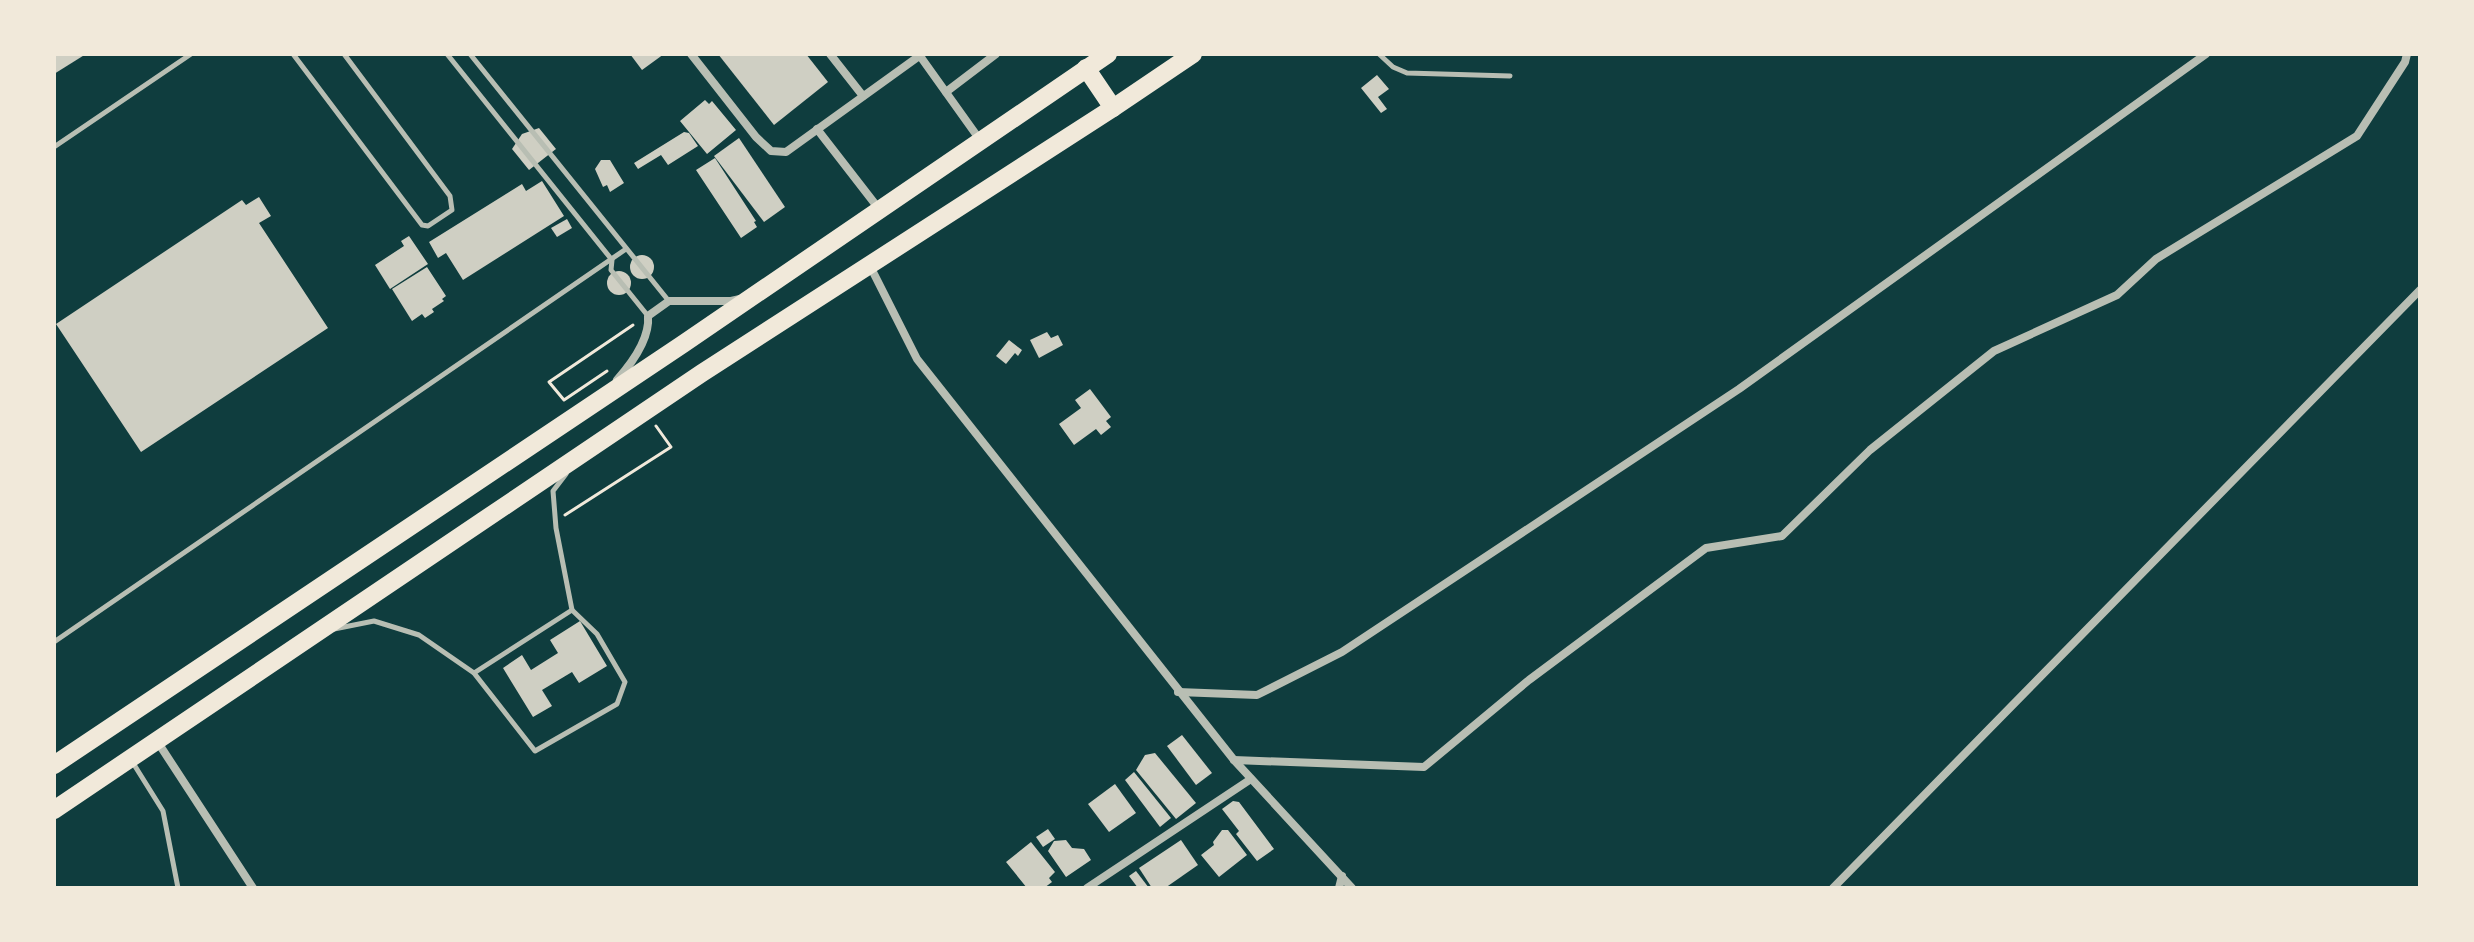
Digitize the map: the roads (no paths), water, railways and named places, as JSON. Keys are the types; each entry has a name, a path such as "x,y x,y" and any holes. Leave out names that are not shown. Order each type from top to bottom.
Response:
{"highway":[{"path":"54,765 1108,54"},
{"path":"54,810 869,263 1193,54"},
{"path":"1086,68 1113,108"}],"street":[{"path":"691,54 756,137 771,151 786,152 921,55 980,141"},
{"path":"830,54 863,96"},
{"path":"946,92 996,54"},
{"path":"1178,692 1257,695 1342,652 1739,389 2206,54"},
{"path":"1234,760 1424,767 1529,680 1706,548 1782,536 1870,450 1994,351 2117,295 2156,259 2357,136 2405,62 2407,54"},
{"path":"817,129 879,210"},
{"path":"869,263 917,359 1178,692 1234,760 1352,888"},
{"path":"1833,888 2420,290"},
{"path":"602,398 627,369 649,329 648,316 669,301 731,301 756,294"},
{"path":"156,739 253,888"},
{"path":"1087,888 1251,779"},
{"path":"1339,888 1342,876"}],"lane":[{"path":"54,147 191,54"},
{"path":"293,54 422,225 428,226 452,210 450,196 344,54"},
{"path":"447,54 612,260 611,270 648,316"},
{"path":"470,54 669,301"},
{"path":"1379,54 1393,67 1407,73 1510,76"},
{"path":"54,642 626,249"},
{"path":"313,634 374,621 419,635 474,673 535,751 617,704 625,682 597,634 572,610 555,521 553,491 580,456"},
{"path":"474,673 572,610"},
{"path":"129,758 163,811 178,888"}]}
